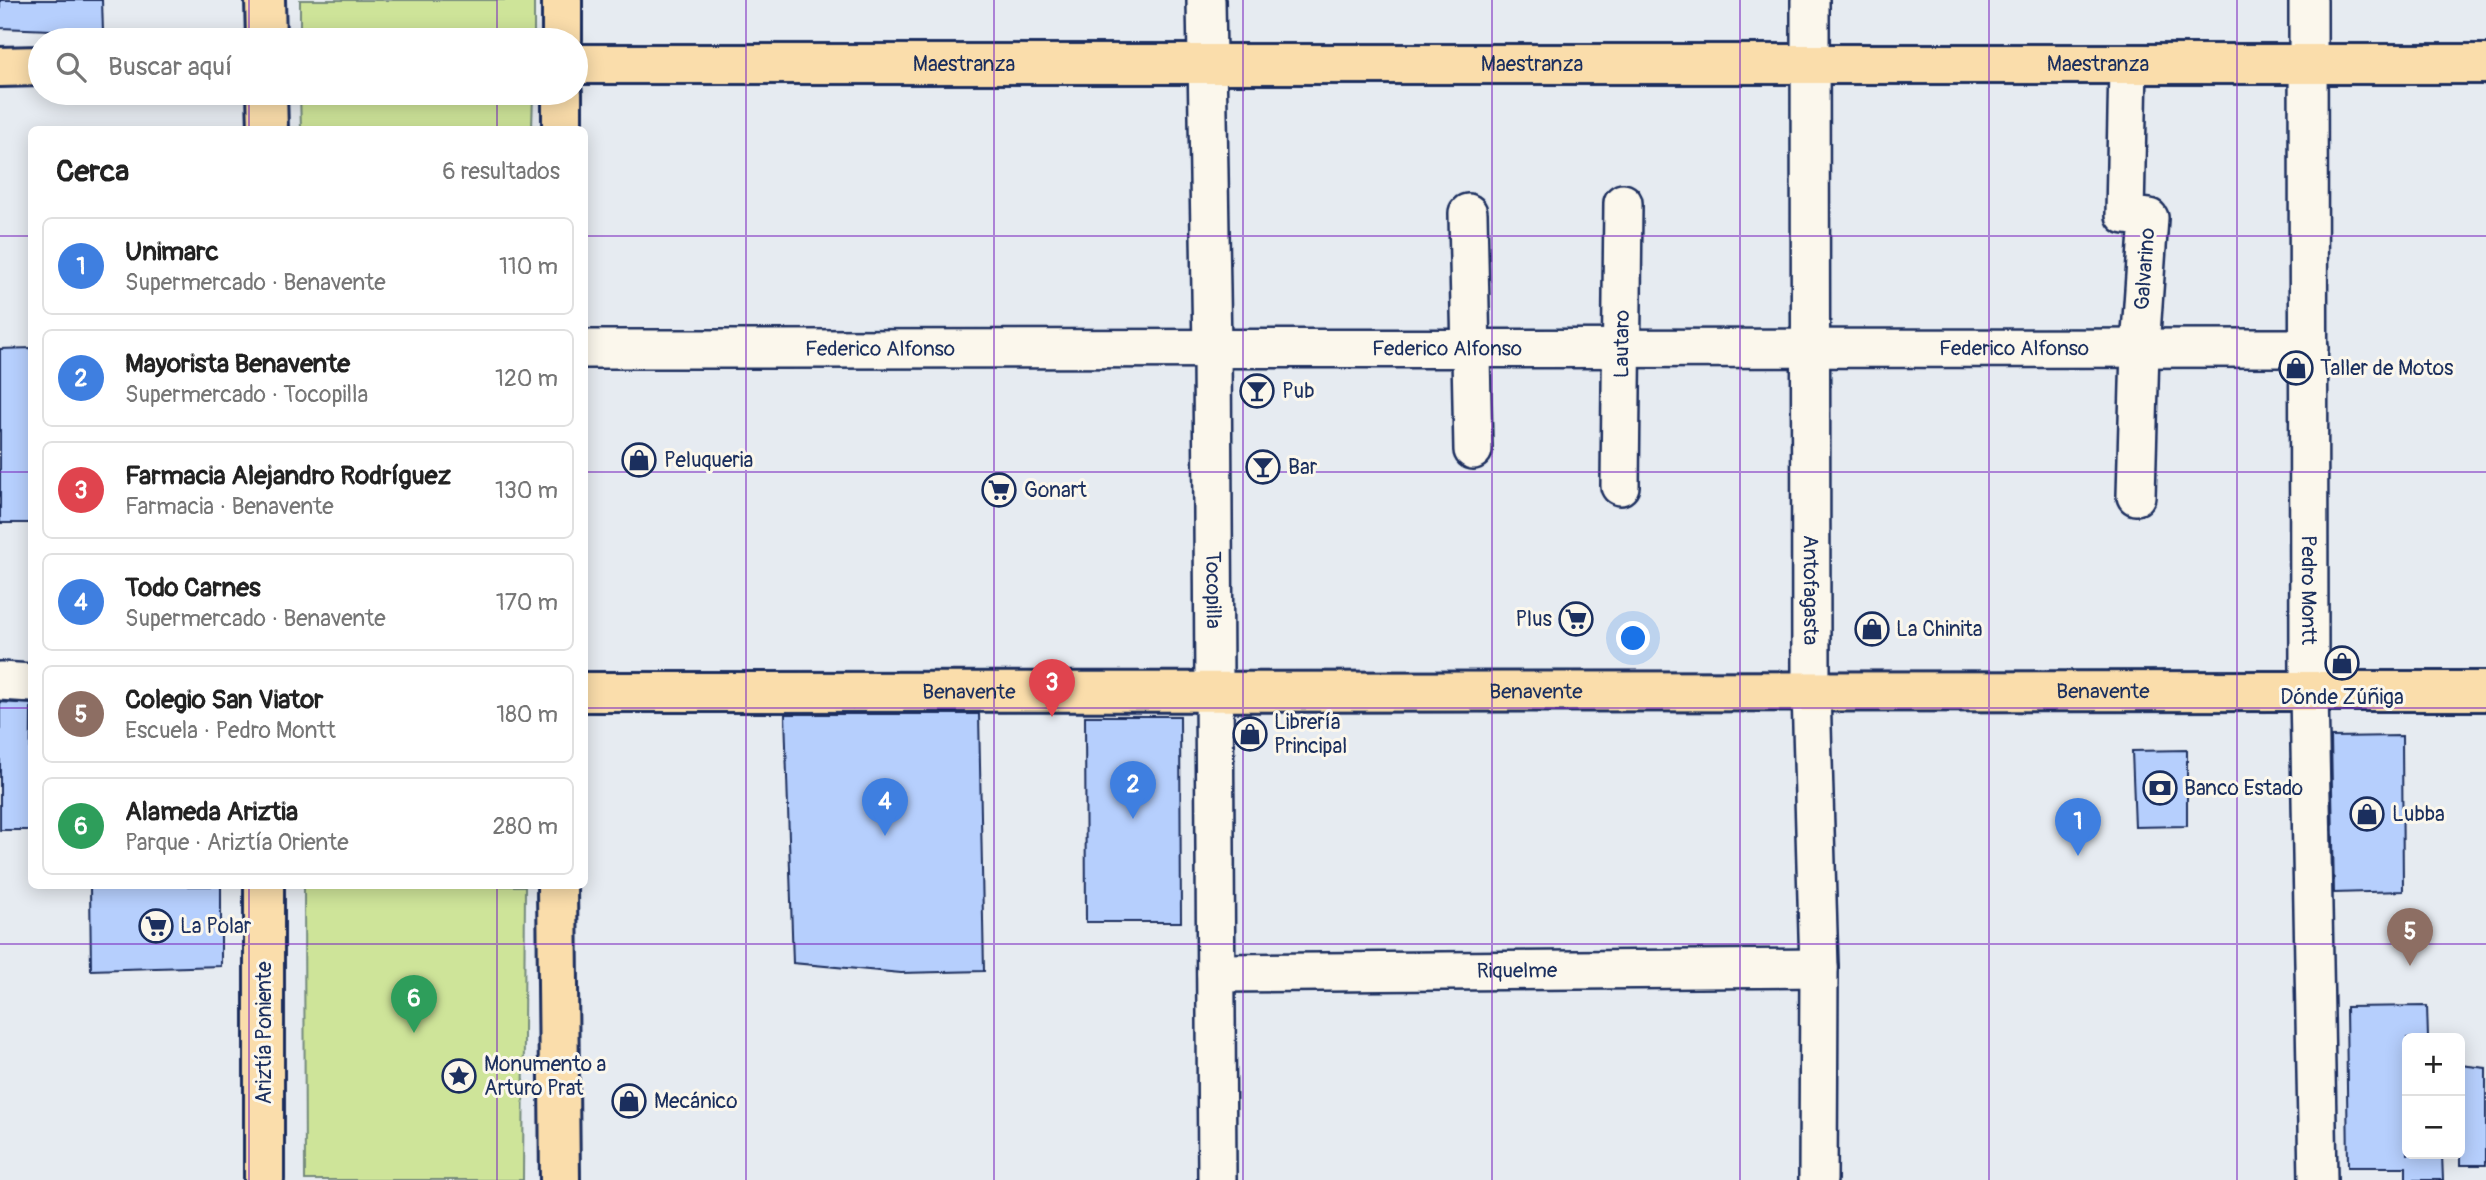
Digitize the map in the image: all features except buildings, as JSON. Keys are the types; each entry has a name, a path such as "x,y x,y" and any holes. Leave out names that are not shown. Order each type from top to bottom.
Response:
{"main road":[{"path":"265,0 266,28"},
{"path":"562,0 562,28"},
{"name":"Maestranza","path":"588,64 2486,64"},
{"path":"0,66 28,66"},
{"path":"267,105 268,126"},
{"path":"562,105 562,126"},
{"name":"Benavente","path":"588,692 2486,691"},
{"name":"Ariztía Poniente","path":"264,889 264,1180"},
{"path":"557,889 560,1180"}],"street":[{"name":"Tocopilla","path":"1206,0 1212,349 1217,1180"},
{"name":"Antofagasta","path":"1810,0 1811,692 1819,968 1818,1180"},
{"name":"Pedro Montt","path":"2308,0 2309,691 2318,1180"},
{"name":"Galvarino","path":"2127,64 2125,215 2149,218 2140,348 2136,496"},
{"name":"Lautaro","path":"1620,486 1623,202"},
{"path":"1468,213 1473,450"},
{"name":"Federico Alfonso","path":"588,349 2309,348"},
{"path":"0,681 28,682"},
{"name":"Riquelme","path":"1216,973 1819,968"}],"green space":[{"path":"300,0 534,0 534,28 300,28"},
{"path":"300,105 533,105 532,126 301,126"},
{"path":"304,889 525,889 523,1180 305,1180"}],"place":[{"name":"Taller de Motos","path":"2296,368"},
{"name":"Pub","path":"1257,391"},
{"name":"Peluqueria","path":"639,460"},
{"name":"Bar","path":"1263,467"},
{"name":"Gonart","path":"999,490"},
{"name":"Plus","path":"1576,619"},
{"name":"La Chinita","path":"1872,629"},
{"name":"Dónde Zúñiga","path":"2342,663"},
{"name":"Farmacia Alejandro Rodríguez","path":"1052,717"},
{"name":"Librería Principal","path":"1250,734"},
{"name":"Banco Estado","path":"2160,788"},
{"name":"Lubba","path":"2367,814"},
{"name":"Mayorista Benavente","path":"1133,819"},
{"name":"Todo Carnes","path":"885,836"},
{"name":"Unimarc","path":"2078,856"},
{"name":"La Polar","path":"156,926"},
{"name":"Colegio San Viator","path":"2410,966"},
{"name":"Alameda Ariztia","path":"414,1033"},
{"name":"Monumento a Arturo Prat","path":"459,1076"},
{"name":"Mecánico","path":"629,1101"}]}
